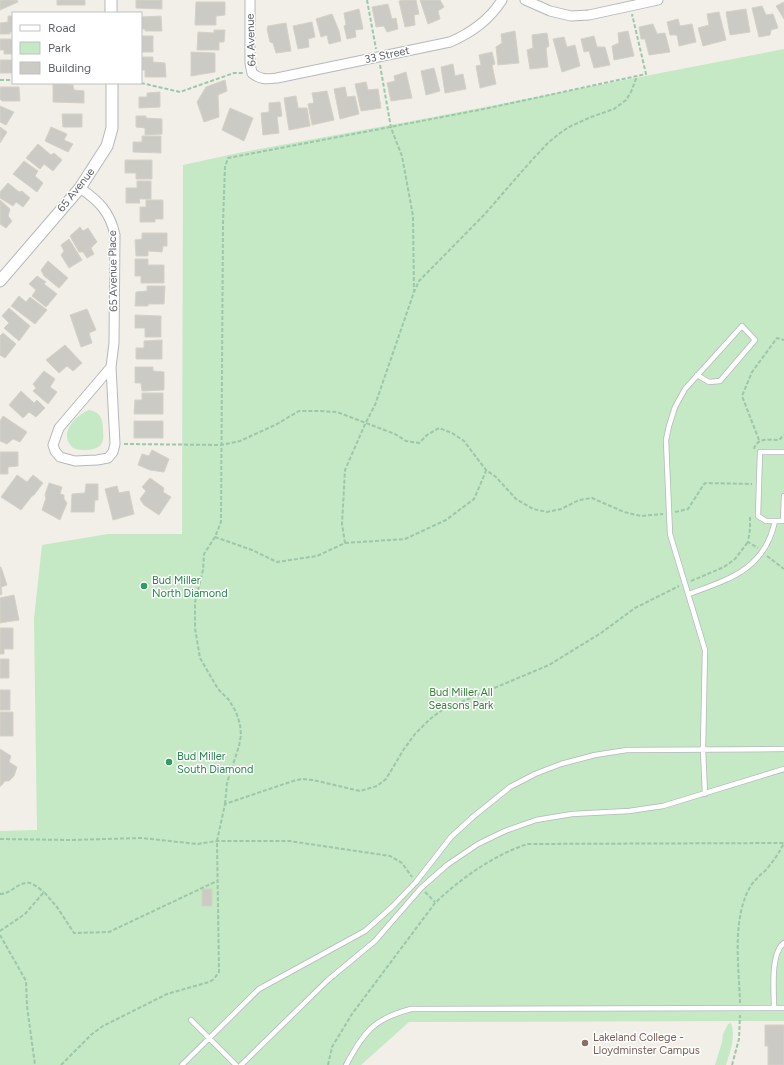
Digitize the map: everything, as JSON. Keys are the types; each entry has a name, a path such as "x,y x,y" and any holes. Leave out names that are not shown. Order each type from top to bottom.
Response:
{"street":[{"path":"111,0 111,12"},
{"name":"64 Avenue","path":"250,0 250,63 252,73 258,78"},
{"name":"33 Street","path":"258,78 277,78 450,42 466,35 480,25 497,8 502,0"},
{"path":"525,0 550,11 570,16 589,15 658,0"},
{"name":"65 Avenue","path":"0,281 80,188 107,146 112,128 112,84"},
{"name":"65 Avenue Place","path":"80,188 97,201 108,214 113,224 115,235 114,343 111,366 115,444 113,452 108,458 75,461 60,456 55,451 53,445 59,428 111,366"}],"lane":[{"path":"698,375 709,382 720,381 755,340 742,326 685,388 675,407 668,426 666,440 670,534 705,650 703,749 705,794"},
{"path":"784,452 760,452 758,516 766,521 784,521 784,496"},
{"path":"689,594 748,568 763,552 771,535 775,521"},
{"path":"182,1065 259,989 365,931 392,907 416,882 452,838 474,816 510,787 535,774 560,764 595,755 627,750 784,749"},
{"path":"241,1065 328,980 375,941 421,888 447,865 478,844 505,831 536,820 572,814 663,806 784,769"},
{"path":"774,1008 775,960 777,953 784,943"},
{"path":"346,1065 356,1048 377,1022 393,1014 411,1009 784,1008"},
{"path":"191,1020 236,1065"}],"path":[{"path":"367,0 376,48"},
{"path":"61,1065 102,1026 167,994 209,982 214,979 219,972 217,841 225,804 227,783 241,735 240,724 236,712 229,700 218,689 200,658 195,628 195,602 203,570 204,554 215,537 221,522 223,222 225,167 228,158 392,128 646,74 633,17"},
{"path":"380,67 392,128 402,156 413,216 414,292"},
{"path":"142,83 180,92 234,73"},
{"path":"345,543 342,524 345,470 375,405 419,281 479,220 548,143 569,126 614,109 626,100 631,92 637,76"},
{"path":"0,80 12,80"},
{"path":"759,440 742,396 752,372 777,338 784,340"},
{"path":"126,444 221,445 240,441 277,424 299,411 319,410 337,412 395,434 406,441 419,443 427,435 439,428 452,433 464,441 486,470 496,477 516,499 533,509 547,512 561,509 579,500 592,498 624,512 641,516 658,515"},
{"path":"755,444 759,440 779,440 784,435"},
{"path":"215,537 252,550 277,562 316,556 345,543 405,540 446,520 474,499 486,470"},
{"path":"681,511 688,509 706,483 752,484"},
{"path":"692,580 724,567 735,559 748,542"},
{"path":"768,557 784,569"},
{"path":"225,804 293,781 313,780 360,791 377,786 386,779 415,734 430,719 442,710 549,665 601,633 636,608 677,587"},
{"path":"0,839 69,840 142,838 197,844 217,841 289,841 317,846 378,853 390,856 397,859 412,876"},
{"path":"328,1065 332,1047 352,1014 435,903 451,888 485,865 515,848 528,844 784,842 777,856 752,884 741,911 738,945 740,1008 739,1039 732,1065"},
{"path":"0,894 6,894 22,884 30,883 44,892 57,907 74,933 109,932 217,881"},
{"path":"0,931 25,914 44,892"},
{"path":"425,893 435,903"},
{"path":"0,935 26,981 26,1006 35,1065"}],"green space":[{"name":"Bud Miller All Seasons Park","path":"784,49 784,1021 409,1022 361,1065 0,1065 0,831 37,830 34,619 42,545 108,534 182,534 183,165 238,153 423,119"},
{"path":"89,410 99,415 102,420 103,441 100,446 94,449 75,449 69,443 67,433 72,423 80,415"},
{"path":"731,1023 733,1039 726,1065 715,1065 723,1034 728,1024"}],"building":[{"path":"0,0 17,0 18,2 0,10"},
{"path":"57,0 85,0 85,5 57,5"},
{"path":"136,0 162,0 162,9 136,8"},
{"path":"416,0 419,14 414,15 415,25 405,27 399,1"},
{"path":"420,0 440,0 444,7 438,11 440,19 428,24"},
{"path":"196,2 225,2 225,15 216,16 216,25 195,25"},
{"path":"784,2 784,19 776,6"},
{"path":"388,4 392,19 396,18 398,29 387,32 384,26 376,27 372,7"},
{"path":"762,6 766,15 773,14 778,28 771,30 770,35 759,37 752,8"},
{"path":"359,9 363,29 355,30 356,37 347,39 344,26 346,25 344,13"},
{"path":"746,9 750,32 730,35 726,12"},
{"path":"719,12 726,40 703,46 698,28 709,25 707,14"},
{"path":"332,14 339,31 341,41 329,44 327,35 321,37 316,19"},
{"path":"8,16 12,16 12,32 10,32 10,34 0,34 0,23 8,22"},
{"path":"161,16 162,31 145,31 145,29 142,29 142,17"},
{"path":"678,19 680,26 692,24 696,42 679,46 677,35 670,35 667,22"},
{"path":"312,22 315,37 308,39 309,47 298,49 293,26"},
{"path":"286,23 291,51 276,53 273,43 270,42 267,29 268,26"},
{"path":"653,24 657,34 665,33 670,52 649,55 645,39 641,39 639,27"},
{"path":"214,30 225,30 224,42 219,42 219,50 197,50 198,32 214,33"},
{"path":"515,31 519,63 498,65 496,47 502,43 501,34"},
{"path":"628,31 634,56 614,60 612,46 619,43 618,33"},
{"path":"547,33 549,46 546,48 548,67 530,69 527,50 533,48 532,35"},
{"path":"142,36 153,36 153,52 142,52"},
{"path":"594,36 597,47 605,47 610,65 594,68 589,51 584,52 581,39"},
{"path":"564,37 567,47 575,45 580,66 562,72 553,39"},
{"path":"0,39 12,39 12,54 4,54 4,50 0,50"},
{"path":"191,52 215,53 215,72 191,76"},
{"path":"492,52 495,64 492,65 496,84 480,88 476,66 481,65 479,55"},
{"path":"142,57 153,57 153,62 165,63 166,77 145,77 145,70 142,70"},
{"path":"0,60 12,60 12,73 0,73"},
{"path":"453,64 455,76 463,74 466,89 445,93 441,67"},
{"path":"434,68 440,91 426,95 421,71"},
{"path":"406,72 412,98 391,101 387,83 395,81 394,76"},
{"path":"225,80 227,91 218,95 219,117 204,122 197,102 206,87"},
{"path":"366,82 368,90 378,89 381,108 361,111 355,84"},
{"path":"53,84 73,85 74,90 84,91 84,103 53,102"},
{"path":"0,87 19,87 20,101 2,101 0,99"},
{"path":"345,87 347,97 355,96 359,114 340,119 334,89"},
{"path":"327,91 334,120 312,125 308,104 314,103 312,93"},
{"path":"160,92 160,107 139,108 139,97 147,97 147,93"},
{"path":"296,96 298,108 307,108 310,126 289,130 284,98"},
{"path":"280,102 282,116 277,117 279,133 263,135 261,113 269,112 269,103"},
{"path":"0,106 14,112 6,125 0,122"},
{"path":"230,108 253,118 244,141 222,130"},
{"path":"62,114 82,114 82,127 63,127"},
{"path":"136,116 162,119 162,134 145,135 145,128 136,127"},
{"path":"0,127 7,132 0,143"},
{"path":"51,127 67,134 64,140 73,144 68,152 45,141"},
{"path":"142,136 161,136 161,153 133,152 133,142 142,142"},
{"path":"38,144 51,155 54,153 62,160 53,171 44,164 40,169 26,158"},
{"path":"125,160 152,160 152,179 136,179 136,173 125,173"},
{"path":"24,161 38,171 35,176 43,183 37,192 13,174"},
{"path":"137,181 151,181 151,199 139,199 140,203 126,203 126,188 137,188"},
{"path":"8,183 19,192 22,191 30,198 23,207 16,202 13,206 0,198 0,192"},
{"path":"0,200 10,209 8,216 12,221 6,228 0,224"},
{"path":"146,200 163,200 163,219 155,219 155,222 140,222 140,207 146,207"},
{"path":"80,227 83,231 88,228 97,242 91,248 94,254 87,258 83,252 79,252 70,236"},
{"path":"142,233 167,233 167,246 163,246 162,252 148,251 148,256 136,256 135,240 142,239"},
{"path":"69,239 82,260 69,268 61,255 64,251 61,245"},
{"path":"135,259 148,259 148,265 164,265 164,283 141,283 141,276 135,276"},
{"path":"48,261 68,278 59,288 44,276 41,270"},
{"path":"37,276 46,282 44,284 57,294 46,307 32,296 36,290 29,284"},
{"path":"147,286 165,286 164,304 135,306 136,292 147,291"},
{"path":"19,296 26,302 30,297 47,310 35,324 11,306"},
{"path":"9,308 30,326 19,341 4,328 9,323 2,316"},
{"path":"87,309 96,330 89,333 92,343 81,347 70,315"},
{"path":"135,315 161,316 161,337 145,337 145,328 135,328"},
{"path":"3,333 16,344 5,358 0,355 0,336"},
{"path":"162,340 162,359 136,359 136,348 144,348 144,341"},
{"path":"65,345 82,363 73,371 67,366 59,373 46,360"},
{"path":"135,367 153,367 153,371 164,372 164,390 142,391 141,383 135,383"},
{"path":"44,371 55,379 50,387 57,392 48,404 33,391 36,388 33,384"},
{"path":"21,391 34,403 37,400 45,408 36,417 29,412 23,418 9,405"},
{"path":"142,393 163,393 163,414 134,414 135,400 142,400"},
{"path":"3,416 27,432 20,442 13,439 7,444 0,441 0,421"},
{"path":"134,421 163,421 163,438 134,438"},
{"path":"152,450 169,459 164,472 150,470 138,465 142,454 149,456"},
{"path":"0,452 18,452 18,466 8,467 8,474 0,474"},
{"path":"17,475 27,482 33,475 43,483 21,510 1,497"},
{"path":"150,478 164,488 163,492 171,497 159,515 144,505 140,499 146,491 142,487"},
{"path":"49,483 62,487 60,494 64,495 64,499 67,503 60,520 42,510"},
{"path":"86,484 98,484 98,500 95,500 94,512 71,512 72,494 85,493"},
{"path":"117,486 119,493 129,491 134,514 113,520 105,489"},
{"path":"0,567 7,585 1,587 2,594 0,595"},
{"path":"14,595 19,620 0,623 0,598"},
{"path":"0,628 13,628 13,649 4,649 4,654 0,654"},
{"path":"0,659 9,659 9,678 0,678"},
{"path":"0,690 10,690 10,710 0,710"},
{"path":"0,712 13,712 13,736 0,736"},
{"path":"0,749 11,756 9,762 17,767 14,776 9,781 5,781 1,786 0,786"},
{"path":"202,889 212,889 212,906 202,906"},
{"path":"765,1025 784,1025 784,1065 768,1065 768,1046 765,1046"}],"place":[{"name":"Bud Miller North Diamond","path":"144,586"},
{"name":"Bud Miller South Diamond","path":"169,762"},
{"name":"Lakeland College - Lloydminster Campus","path":"585,1043"}]}
